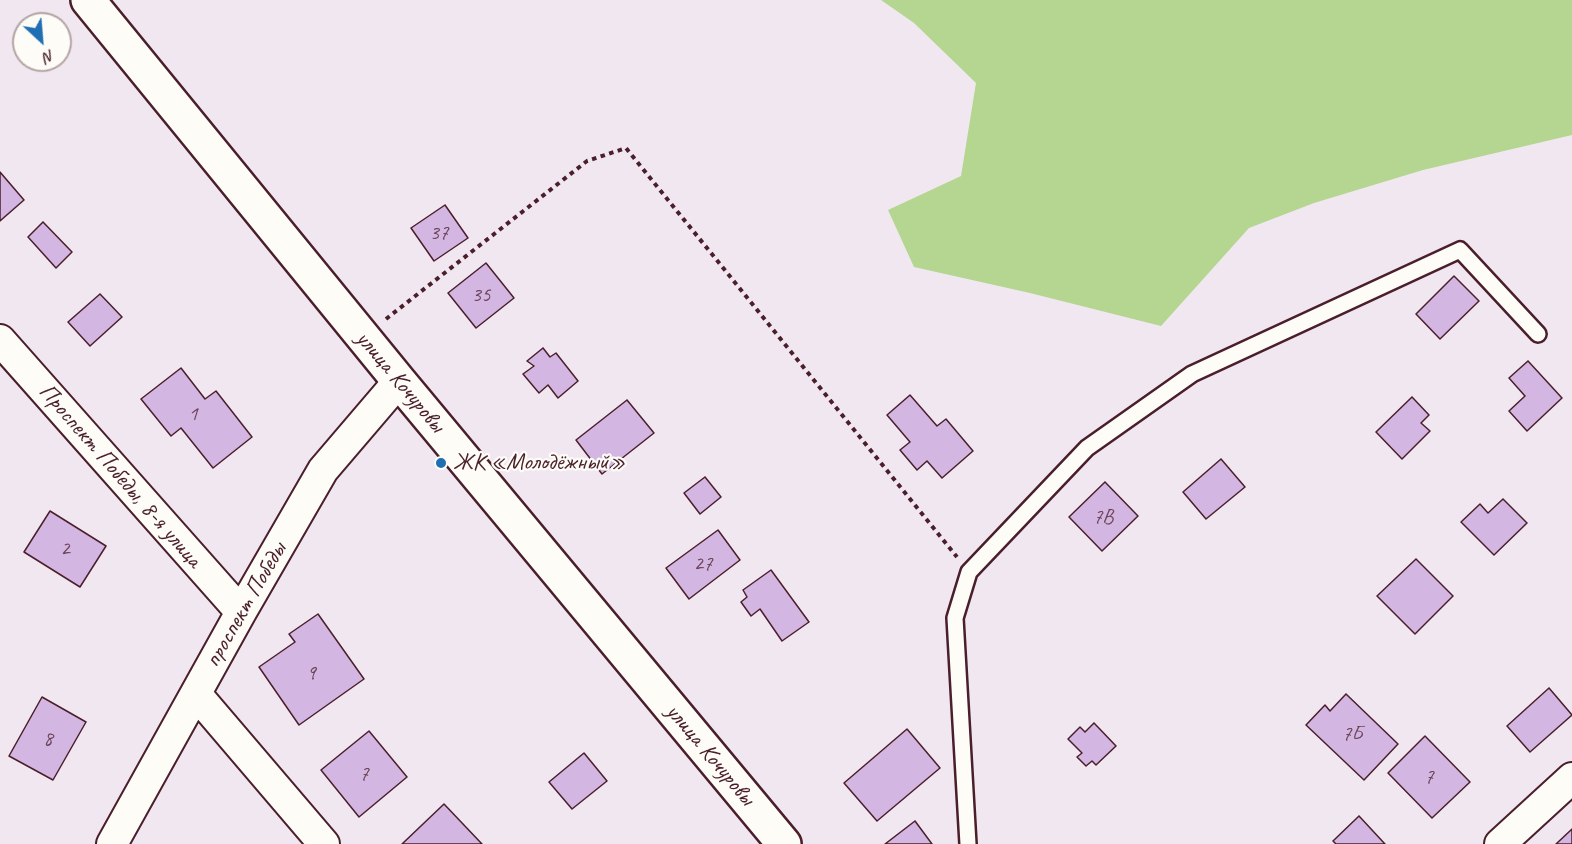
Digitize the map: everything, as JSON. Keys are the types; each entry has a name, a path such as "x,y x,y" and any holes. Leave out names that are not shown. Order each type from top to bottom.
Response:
{"street":[{"name":"улица Кочуровы","path":"88,0 399,381 784,844"},
{"name":"Проспект Победы, 8-я улица","path":"0,340 241,612"},
{"name":"проспект Победы","path":"112,844 323,470 399,381"},
{"path":"196,694 324,844"},
{"path":"1500,844 1572,778"}],"lane":[{"path":"969,844 955,618 969,572 1087,448 1192,374 1460,250 1538,334"}],"path":[{"path":"363,337 587,161 627,148 969,572"}],"green space":[{"path":"881,0 1572,0 1572,135 1423,170 1314,203 1249,228 1161,326 914,267 888,210 961,176 976,83 914,23"}],"building":[{"path":"0,172 24,200 0,221"},
{"path":"445,205 468,238 434,261 411,228"},
{"path":"43,222 72,252 56,268 28,237"},
{"path":"486,263 514,298 476,328 448,293"},
{"path":"1454,276 1479,301 1440,339 1416,314"},
{"path":"100,294 122,317 90,346 68,322"},
{"path":"543,348 550,357 556,353 578,381 558,398 548,385 539,393 523,374 534,366 527,361"},
{"path":"1528,361 1562,398 1527,431 1509,411 1525,396 1509,378"},
{"path":"181,368 205,399 216,391 252,437 213,468 181,428 171,436 141,399"},
{"path":"910,395 937,426 946,419 973,451 942,478 927,461 917,470 900,450 910,442 887,415"},
{"path":"1412,397 1429,415 1421,423 1430,431 1402,459 1376,432"},
{"path":"627,400 654,433 602,474 576,440"},
{"path":"1221,459 1245,487 1206,519 1183,492"},
{"path":"705,477 721,497 700,514 684,493"},
{"path":"1105,482 1138,516 1102,551 1069,517"},
{"path":"1503,499 1527,523 1494,555 1461,522 1480,504 1488,513"},
{"path":"50,511 106,546 80,587 24,552"},
{"path":"718,530 740,560 689,599 666,568"},
{"path":"1416,559 1453,596 1415,634 1377,596"},
{"path":"771,570 809,622 782,641 760,609 751,616 741,602 747,597 743,590"},
{"path":"318,614 364,679 299,725 259,667 295,642 289,634"},
{"path":"1549,688 1572,715 1530,752 1507,726"},
{"path":"1346,694 1398,744 1364,780 1306,725 1325,705 1330,711"},
{"path":"42,697 86,722 53,780 9,756"},
{"path":"1094,723 1116,746 1096,765 1092,761 1086,766 1077,757 1082,753 1068,739 1080,727 1085,732"},
{"path":"907,729 940,768 877,821 844,783"},
{"path":"369,731 407,777 359,817 321,770"},
{"path":"1425,736 1470,782 1432,818 1388,773"},
{"path":"584,753 607,781 572,809 549,782"},
{"path":"444,804 482,844 402,844"},
{"path":"1359,816 1385,844 1336,844 1333,841"},
{"path":"915,821 932,844 885,844"},
{"path":"1572,829 1572,844 1556,844"}],"place":[{"name":"ЖК «Молодёжный»","path":"441,463"}]}
